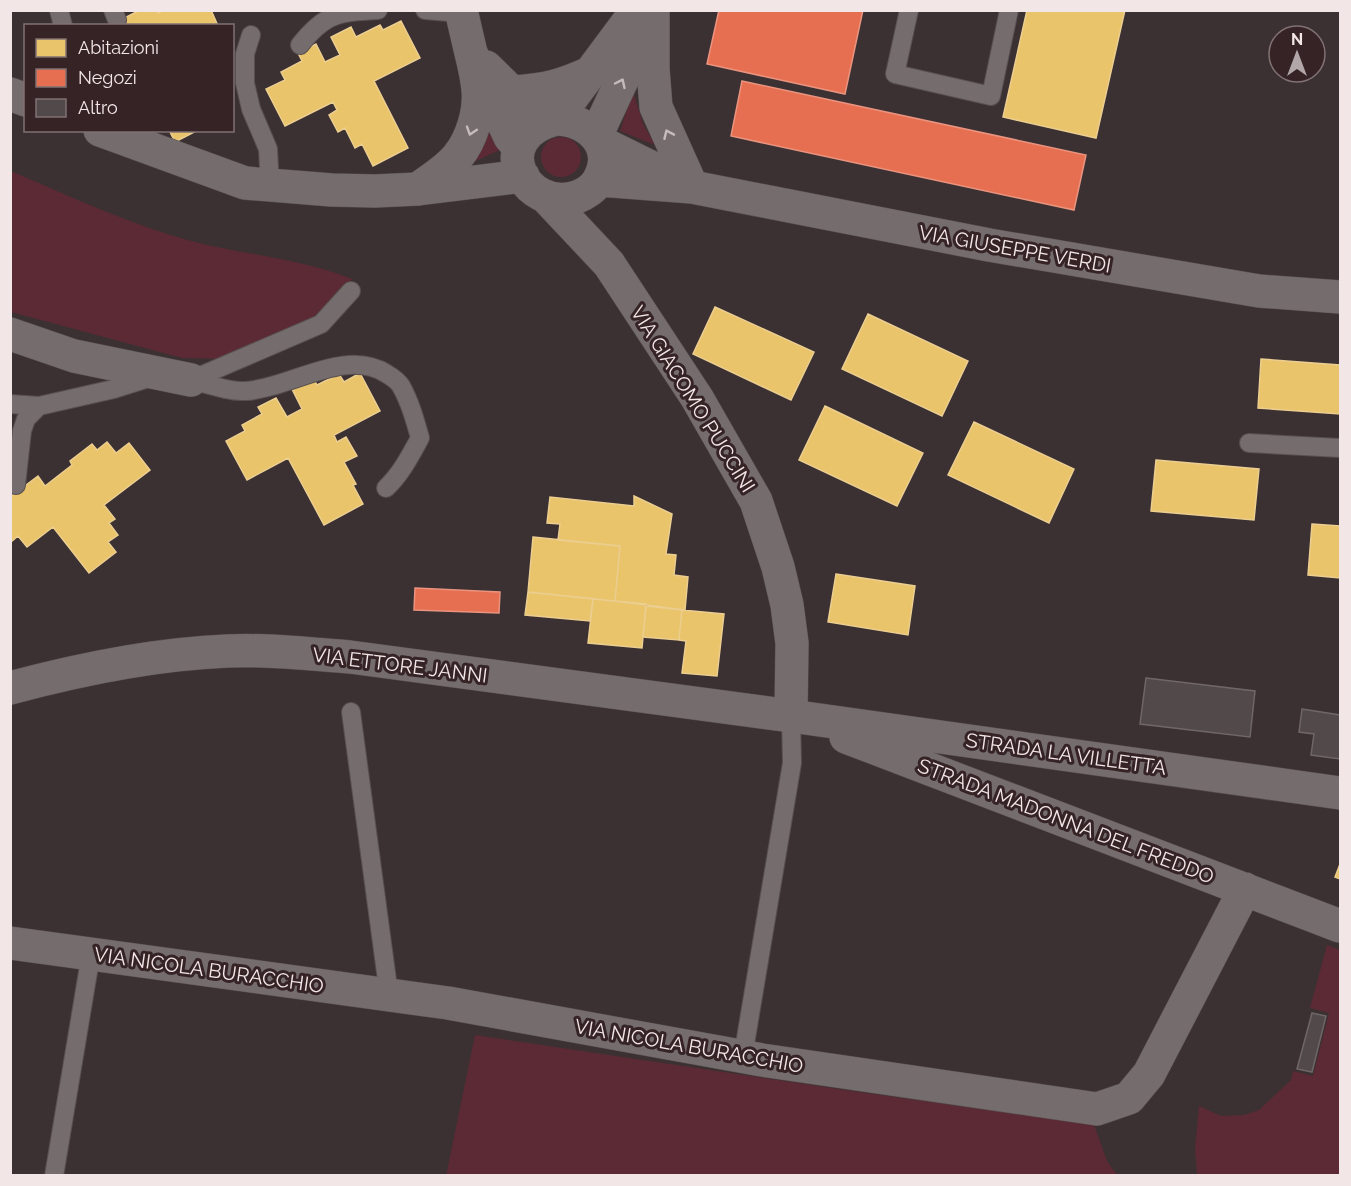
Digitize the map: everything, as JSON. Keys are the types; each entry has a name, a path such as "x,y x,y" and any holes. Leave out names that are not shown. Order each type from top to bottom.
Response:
{"street":[{"path":"526,169 526,134 552,120 594,71 637,10"},
{"path":"598,139 630,63 647,10"},
{"path":"653,10 653,69 657,107 692,187"},
{"path":"418,189 458,156 470,136 477,109 478,91 461,11"},
{"path":"418,189 481,166 526,169 558,200 568,200 582,195 595,185 604,160 598,139 585,125 576,121 552,120 528,108 471,53"},
{"name":"VIA GIACOMO PUCCINI","path":"471,53 526,169 569,222 609,264 697,398 756,501 778,567 787,604 792,643 792,716"},
{"path":"512,93 537,91 563,85 594,71"},
{"path":"105,132 245,183 332,190 418,189 497,194 569,222"},
{"name":"VIA GIUSEPPE VERDI","path":"598,139 692,187"},
{"name":"VIA GIUSEPPE VERDI","path":"595,185 692,187 1012,249 1259,291 1341,297"},
{"name":"VIA GIACOMO PUCCINI","path":"595,185 609,264"},
{"path":"10,334 74,356 192,380"},
{"name":"VIA ETTORE JANNI","path":"10,688 107,665 189,653 259,651 350,657 792,716"},
{"name":"STRADA LA VILLETTA","path":"792,716 1341,793"},
{"name":"STRADA MADONNA DEL FREDDO","path":"792,716 1341,926"},
{"name":"VIA NICOLA BURACCHIO","path":"10,943 448,1004 743,1056 1097,1109 1129,1098 1149,1074 1245,889"}],"lane":[{"path":"300,45 312,29 324,20 347,12 378,10"},
{"path":"425,10 461,11"},
{"path":"909,10 894,74 991,96 1009,10"},
{"path":"251,34 246,54 245,83 251,109 268,150 268,168 264,185"},
{"path":"192,380 321,324 351,291"},
{"path":"192,380 243,391 267,388 328,368 360,363 384,372 400,383 412,410 420,438 399,474 386,488"},
{"path":"10,404 39,406 114,389 159,374"},
{"path":"16,485 22,431 26,419 39,406"},
{"path":"1249,443 1341,448"},
{"path":"351,712 389,995"},
{"path":"743,1056 792,763 792,716"},
{"path":"54,1176 91,954"}],"shaded area":[{"path":"633,91 643,124 655,145 620,131"},
{"path":"491,121 504,148 465,166"},
{"path":"561,137 575,143 581,157 575,171 561,177 547,171 541,157 547,143"},
{"path":"11,171 100,209 168,234 211,246 292,261 352,279 335,303 317,321 227,359 182,358 11,312"},
{"path":"1327,945 1340,950 1340,1175 1197,1175 1195,1149 1199,1106 1221,1116 1244,1115 1259,1110 1291,1080 1293,1071 1313,1076 1329,1013 1310,1008"},
{"path":"475,1035 1094,1125 1107,1161 1117,1175 446,1176"}],"building: Abitazioni":[{"path":"140,10 157,10 158,13 164,10 211,10 217,24 113,24"},
{"path":"1027,10 1125,10 1096,138 1003,117"},
{"path":"401,21 420,58 374,81 408,148 373,166 362,144 355,148 345,128 338,132 329,115 337,110 333,102 285,126 266,89 285,80 281,72 302,61 298,53 316,44 325,62 340,55 331,37 351,27 356,37 380,25 383,30"},
{"path":"170,132 194,132 175,142"},
{"path":"715,307 814,352 791,400 693,354"},
{"path":"868,314 968,361 942,416 842,369"},
{"path":"1261,359 1340,365 1340,414 1258,408"},
{"path":"360,373 380,411 334,435 337,442 346,437 357,456 344,462 356,484 353,485 363,504 324,525 288,458 247,480 226,441 245,431 242,425 262,414 258,407 276,398 287,417 302,409 292,389 313,378 317,385 339,374 344,382"},
{"path":"825,406 923,453 897,506 799,460"},
{"path":"974,422 1074,469 1049,523 948,475"},
{"path":"107,442 116,453 129,443 150,470 104,505 115,519 109,523 118,535 108,542 116,552 89,573 53,527 27,547 18,536 11,542 10,497 38,476 45,486 72,465 70,461 92,444 97,450"},
{"path":"1156,460 1259,469 1254,520 1151,511"},
{"path":"634,496 672,514 666,554 676,555 674,575 688,577 685,610 615,601 620,546 558,540 560,524 547,523 550,497 634,506"},
{"path":"1312,524 1340,526 1340,578 1308,575"},
{"path":"533,537 620,546 615,601 528,592"},
{"path":"836,574 915,586 908,635 828,622"},
{"path":"528,592 593,599 590,621 525,615"},
{"path":"593,599 646,604 642,648 588,643"},
{"path":"646,606 682,610 679,640 643,637"},
{"path":"682,610 724,614 717,676 682,673 686,641 679,640"},
{"path":"1340,864 1340,879 1335,877"}],"building: Negozi":[{"path":"719,10 863,10 845,94 707,64"},
{"path":"742,81 1086,155 1074,210 731,136"},
{"path":"415,588 500,592 499,613 414,610"}],"building: Altro":[{"path":"1146,678 1255,691 1250,737 1140,724"},
{"path":"1302,709 1340,715 1340,759 1311,755 1314,734 1299,732"},
{"path":"1312,1013 1326,1016 1312,1072 1297,1069"}]}
